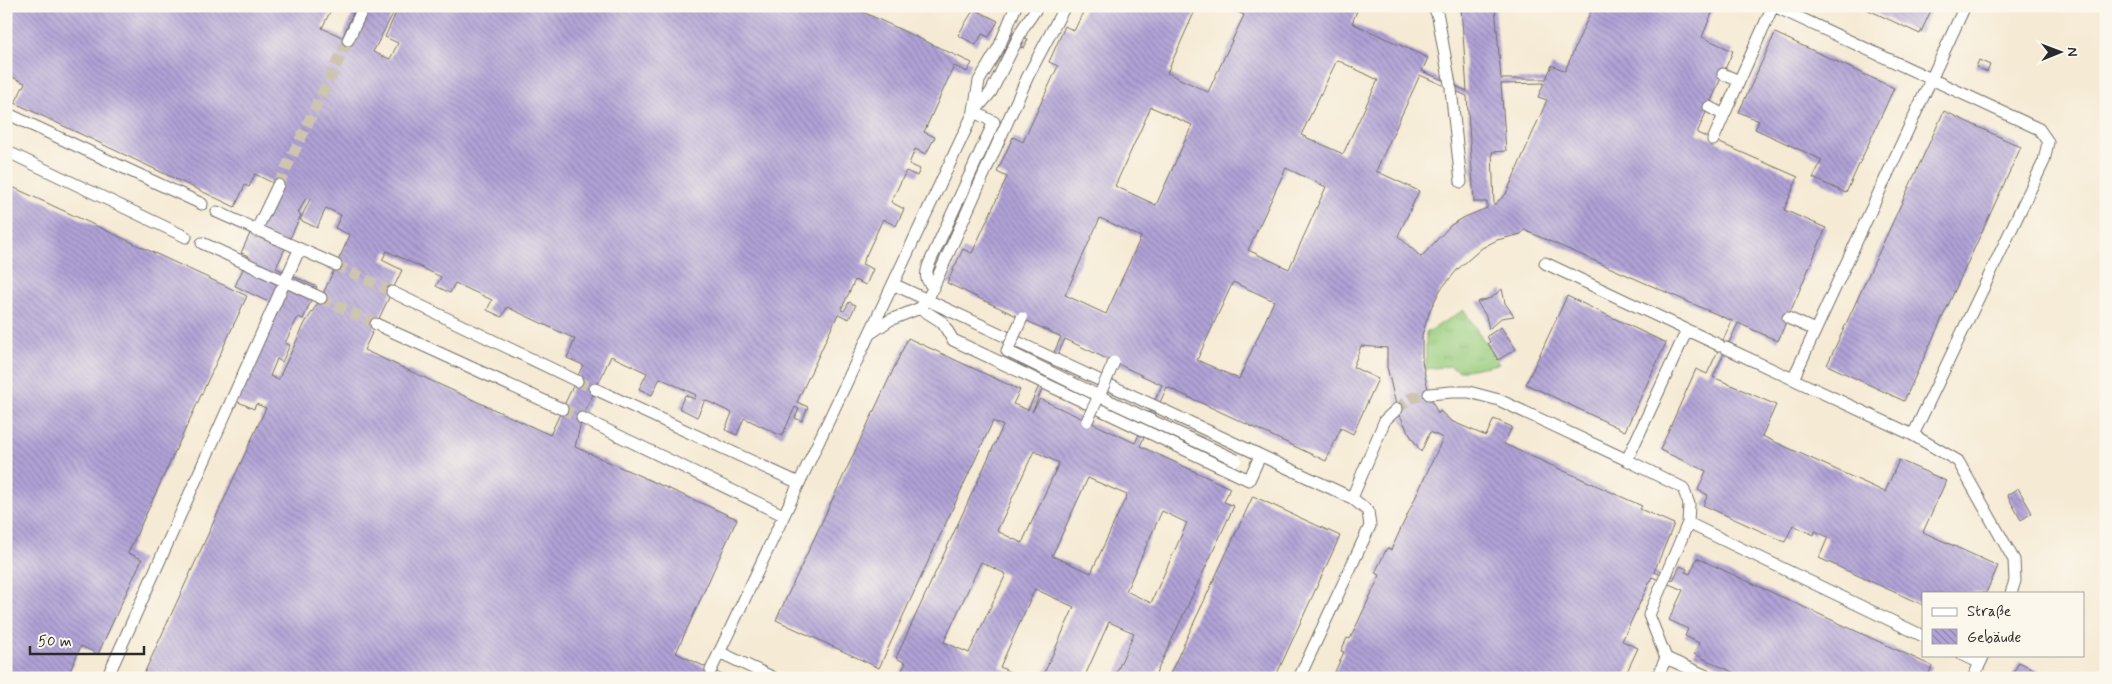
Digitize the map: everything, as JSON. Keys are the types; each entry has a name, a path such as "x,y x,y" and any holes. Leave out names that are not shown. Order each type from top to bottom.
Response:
{"street":[{"path":"348,40 364,6"},
{"path":"974,112 979,81 999,47 1016,6"},
{"path":"711,670 974,112 991,92 1022,28 1038,6"},
{"path":"870,333 890,320 924,304 934,288 1028,76 1065,6"},
{"path":"1434,6 1438,17 1450,87 1461,182"},
{"path":"1713,140 1774,6 2039,129 2048,142 2044,161 1913,435"},
{"path":"1793,379 1965,6"},
{"path":"1723,74 1739,81"},
{"path":"1709,108 1724,115"},
{"path":"934,288 927,282 926,273 929,264 994,122 974,112"},
{"path":"6,113 202,204"},
{"path":"6,152 186,237"},
{"path":"256,231 278,185"},
{"path":"217,212 298,250 336,265"},
{"path":"202,244 321,298"},
{"path":"108,678 298,250"},
{"path":"1545,263 1913,435 1958,461 2014,560 2015,581 2011,592"},
{"path":"893,284 924,304 1352,498 1368,511 1370,526 1299,678"},
{"path":"392,292 577,381"},
{"path":"924,304 942,322 952,340 1249,480 1260,456"},
{"path":"1022,318 1007,351 1254,468"},
{"path":"1788,318 1814,330"},
{"path":"376,324 562,409"},
{"path":"1627,460 1686,330"},
{"path":"1087,421 1114,362"},
{"path":"595,389 799,483"},
{"path":"1429,394 1469,392 1527,409 1683,488 1689,504 1688,523 1649,615 1666,658 1711,678"},
{"path":"1352,498 1385,420 1397,409"},
{"path":"582,418 784,515"},
{"path":"1688,523 1922,636"},
{"path":"719,652 774,678"},
{"path":"1968,656 1982,659 1973,678"},
{"path":"1657,678 1666,658"}],"green space":[{"path":"1464,310 1499,364 1460,371 1450,366 1426,369 1426,333"}],"building":[{"path":"6,6 333,6 322,28 353,42 343,36 356,6 397,6 373,52 390,59 398,43 385,37 399,6 850,6 972,63 967,72 954,66 924,132 935,137 926,154 915,149 909,164 920,169 917,176 906,171 891,202 904,209 896,226 883,219 862,264 873,269 866,285 855,280 841,310 844,311 849,302 856,305 849,319 838,314 797,402 808,407 802,421 795,418 799,409 795,407 782,436 744,418 737,435 725,430 732,413 705,400 697,417 679,408 685,395 694,399 696,395 660,378 652,395 639,389 647,373 611,356 582,418 575,447 737,519 676,653 729,678 672,678 666,675 664,678 142,678 266,408 256,404 254,409 234,400 277,306 235,286 249,256 241,253 273,183 255,174 249,187 245,185 235,207 15,103 25,83 6,74","holes":["306,198 310,199 300,220 317,228 326,208 341,215 335,228 350,235 321,298 305,323 278,380 270,376 277,359 282,362 290,345 285,343 298,317 303,319 317,287 276,268 301,215 298,213","387,251 441,277 436,286 450,293 455,283 492,300 487,310 502,317 507,307 575,339 567,358 583,365 550,435 364,350 402,270 382,260"]},
{"path":"1086,6 1197,6 1167,73 1208,92 1244,15 1225,6 1359,6 1352,23 1428,58 1422,71 1467,91 1461,6 1495,6 1501,79 1546,79 1552,65 1565,71 1593,6 1715,6 1702,37 1733,51 1697,133 1798,177 1784,210 1826,228 1778,341 1738,323 1713,377 1776,405 1762,436 1885,492 1899,460 1946,481 1923,532 1998,566 1986,592 1922,592 1922,605 1819,558 1828,537 1815,531 1814,535 1793,525 1785,542 1703,505 1708,495 1698,490 1706,471 1660,450 1696,369 1707,374 1732,321 1524,230 1521,234 1497,240 1482,248 1458,269 1440,290 1430,310 1422,335 1422,361 1429,394 1438,414 1440,411 1451,421 1486,436 1494,419 1512,427 1504,444 1642,506 1640,509 1674,524 1654,572 1673,580 1680,566 1687,569 1685,572 1690,574 1697,558 1932,666 1927,678 1745,678 1694,654 1699,643 1685,636 1688,629 1669,620 1683,590 1652,577 1622,641 1638,648 1624,678 1332,678 1344,652 1341,651 1347,638 1350,639 1380,575 1375,573 1387,548 1391,550 1443,438 1430,432 1421,452 1408,432 1397,409 1387,367 1387,348 1361,346 1353,367 1378,379 1353,434 1341,428 1326,461 1167,387 1140,446 1230,488 1224,502 1234,506 1154,678 1114,678 1134,633 1109,622 1084,678 1042,678 1074,607 1035,589 1000,667 1022,678 903,678 899,676 906,663 896,658 1003,426 993,421 879,668 776,620 908,338 1020,390 1013,404 1028,410 1061,337 947,283 963,249 972,253 1007,177 997,172 1013,137 1023,142 1058,66 1049,62 1065,26 1074,31","holes":["1337,60 1378,80 1343,154 1301,135","1420,75 1467,96 1474,202 1487,202 1487,208 1451,225 1421,257 1398,236 1419,191 1376,171","1544,83 1538,97 1547,100 1506,194 1494,205 1492,152 1506,151 1501,84","1151,107 1192,125 1156,205 1115,186","1286,168 1326,187 1289,269 1248,250","1100,218 1141,237 1106,314 1065,295","1233,282 1274,301 1239,379 1197,360","1065,339 1162,385 1135,443 1040,399 1032,412","1034,451 1059,463 1022,543 997,531","1088,478 1127,495 1091,573 1052,556","1162,511 1187,523 1151,603 1126,591","981,562 1006,574 969,653 944,642"]},
{"path":"1860,6 1933,6 1920,34"},
{"path":"974,9 998,21 989,37 982,34 976,45 958,35"},
{"path":"1010,31 1013,32 1008,45 1005,44"},
{"path":"1775,33 1894,88 1846,193 1813,178 1822,160 1755,129 1759,121 1739,112"},
{"path":"1025,38 1028,39 1024,48 1021,47"},
{"path":"1979,60 1990,65 1987,72 1976,67"},
{"path":"1944,111 2021,147 1904,401 1827,365"},
{"path":"6,184 247,296 128,553 142,559 98,654 81,646 67,678 6,678"},
{"path":"1502,289 1505,303 1514,316 1501,318 1489,329 1486,316 1477,302 1491,298"},
{"path":"1567,296 1666,343 1625,431 1526,384"},
{"path":"1501,327 1516,349 1498,360 1488,343 1490,342 1487,336"},
{"path":"2018,488 2032,513 2021,520 2007,495"},
{"path":"1253,496 1340,536 1275,678 1168,678"},
{"path":"2019,662 2052,678 2011,678"}],"tunnel":[{"path":"278,185 348,40"},
{"path":"336,265 392,292"},
{"path":"321,298 376,324"},
{"path":"577,381 595,389"},
{"path":"1397,409 1411,398 1429,394"},
{"path":"562,409 582,418"}]}
